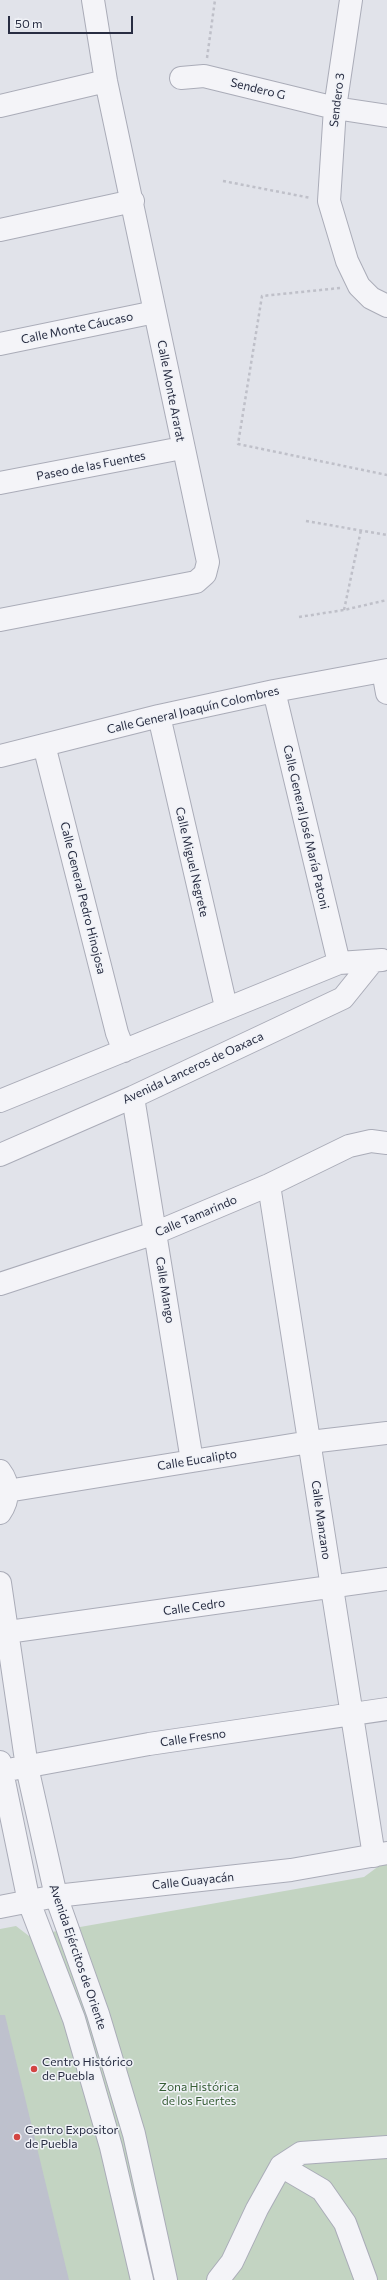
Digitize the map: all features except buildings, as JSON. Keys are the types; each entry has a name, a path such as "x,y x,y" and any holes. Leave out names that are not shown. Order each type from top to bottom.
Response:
{"street":[{"name":"Calle Monte Ararat","path":"0,620 196,582 205,574 208,562 182,448 133,201 106,81 93,0"},
{"name":"Sendero 3","path":"329,201 335,108 351,0"},
{"name":"Sendero G","path":"181,78 204,76 335,108 387,116"},
{"path":"0,106 106,81"},
{"path":"0,230 133,201"},
{"path":"329,201 347,261 359,286 372,298 387,306"},
{"name":"Calle Monte Cáucaso","path":"0,344 154,312"},
{"name":"Paseo de las Fuentes","path":"0,483 182,448"},
{"path":"385,671 387,692"},
{"name":"Calle General Joaquín Colombres","path":"0,756 159,716 274,691 385,671"},
{"name":"Calle General José María Patoni","path":"274,691 339,963"},
{"name":"Calle Miguel Negrete","path":"159,716 226,1008"},
{"name":"Calle General Pedro Hinojosa","path":"44,746 117,1033 124,1051"},
{"name":"Avenida Lanceros de Oaxaca","path":"1,1099 124,1051 339,963 380,961"},
{"name":"Avenida Lanceros de Oaxaca","path":"0,1155 133,1097 344,998 380,961"},
{"name":"Calle Mango","path":"133,1097 192,1461"},
{"name":"Calle Tamarindo","path":"0,1284 155,1233 269,1185 349,1146 371,1141 387,1143"},
{"name":"Calle Manzano","path":"269,1185 310,1442 351,1715 382,1854"},
{"name":"Calle Eucalipto","path":"4,1481 192,1461 310,1442 387,1432"},
{"path":"0,1513 4,1505 4,1481"},
{"name":"Calle Cedro","path":"4,1633 387,1579"},
{"name":"Avenida Ejércitos de Oriente","path":"0,1583 4,1633 27,1767 56,1896 98,2014 134,2134 166,2280"},
{"name":"Calle Fresno","path":"0,1768 27,1767 149,1744 387,1709"},
{"name":"Avenida Ejércitos de Oriente","path":"0,1768 29,1902 74,2019 111,2147 142,2280"},
{"name":"Calle Guayacán","path":"0,1907 56,1896 291,1870 382,1854"},
{"path":"218,2280 232,2271 257,2209 281,2166 301,2153 387,2147"},
{"path":"281,2166 322,2190 344,2223 366,2280"}],"path":[{"path":"204,76 215,0"},
{"path":"223,181 329,201"},
{"path":"359,286 262,296 238,444 387,475"},
{"path":"306,521 387,535"},
{"path":"344,610 361,530"},
{"path":"299,617 344,610 387,600"}],"green space":[{"name":"Zona Histórica de los Fuertes","path":"387,1860 387,2280 0,2280 0,1929 16,1926 29,1936 364,1877"}],"place":[{"name":"Centro Histórico de Puebla","path":"34,2069"},
{"name":"Centro Expositor de Puebla","path":"17,2137"}]}
